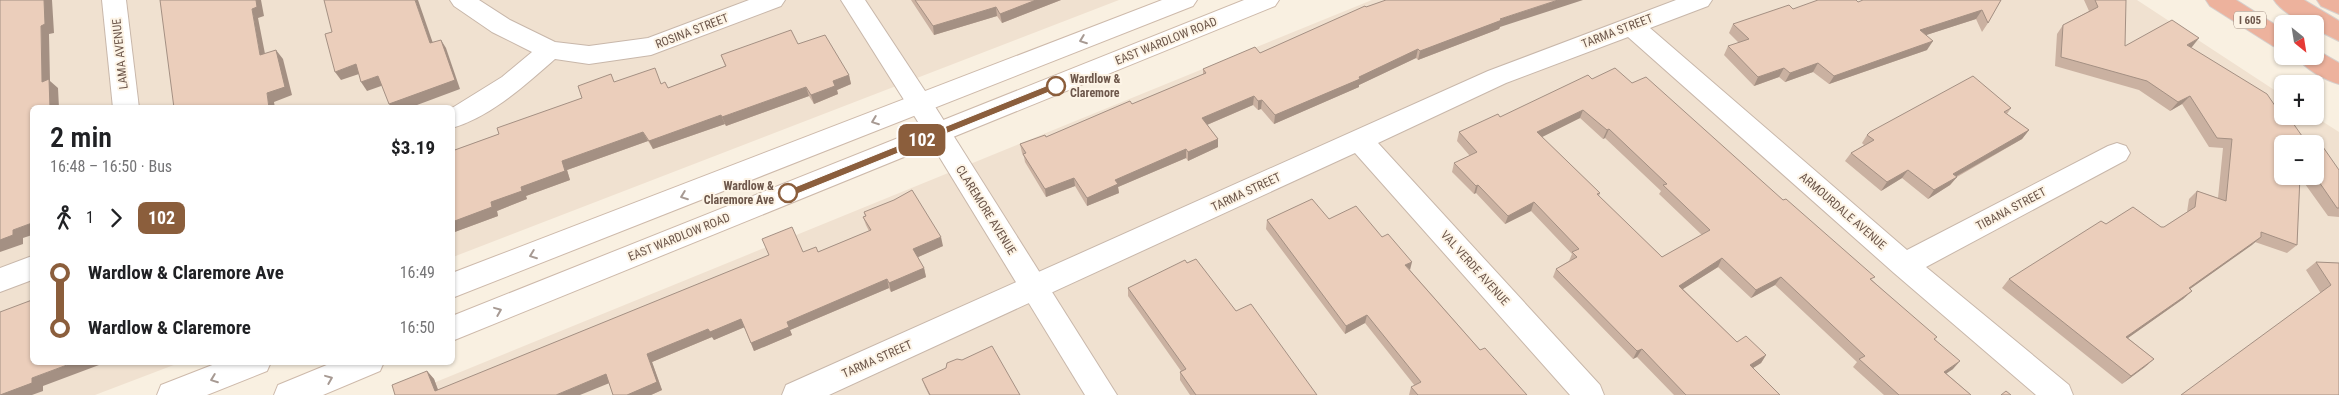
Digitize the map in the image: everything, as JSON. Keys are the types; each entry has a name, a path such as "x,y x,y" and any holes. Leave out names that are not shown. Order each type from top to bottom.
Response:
{"highway":[{"name":"I 605","path":"2218,0 2274,35"},
{"path":"2286,0 2339,32"},
{"path":"2329,0 2339,6"},
{"path":"2323,65 2339,75"}],"street":[{"name":"LAMA AVENUE","path":"114,0 126,105"},
{"name":"ROSINA STREET","path":"462,0 501,26 550,50 589,55 651,46 773,0"},
{"name":"CLAREMORE AVENUE","path":"853,0 939,133 1034,289 1102,395"},
{"path":"455,285 1185,0"},
{"name":"EAST WARDLOW ROAD","path":"455,328 1267,0"},
{"name":"TARMA STREET","path":"797,395 1034,289 1497,77 1700,0"},
{"name":"ARMOURDALE AVENUE","path":"1630,25 1904,265 2058,395"},
{"path":"455,118 511,83 550,50"},
{"name":"VAL VERDE AVENUE","path":"1360,140 1589,395"},
{"name":"TIBANA STREET","path":"1904,265 2117,153"},
{"path":"0,280 30,269"},
{"path":"172,395 248,365"},
{"path":"289,395 362,365"}],"shaded area":[{"path":"0,0 1119,0 455,256 455,105 30,105 30,365 174,365 95,395 0,395"},
{"path":"1372,0 2137,0 2274,90 2274,125 2324,125 2324,122 2339,132 2339,395 404,395"}],"building":[{"path":"0,0 44,0 45,24 41,26 42,82 49,79 50,105 30,105 30,224 13,230 13,235 0,240"},
{"path":"160,0 256,0 257,7 252,9 260,55 276,50 285,87 267,93 269,105 174,105"},
{"path":"324,0 415,0 430,43 441,40 455,80 389,104 378,76 361,82 356,64 335,72 325,34 332,32"},
{"path":"915,0 1036,0 1000,14 996,7 933,26"},
{"path":"1386,0 1558,0 1500,19 1502,20 1420,51 1418,49 1359,77 1360,79 1275,115 1262,100 1258,101 1254,96 1202,118 1218,139 1188,152 1186,149 1115,180 1118,184 1087,198 1074,178 1045,189 1023,154 1026,153 1020,144 1045,135 1046,137 1130,101 1132,104 1206,73 1203,69 1255,47 1260,53 1365,6"},
{"path":"1818,0 1856,0 1858,2 1863,0 2001,0 1988,23 1982,10 1920,30 1933,41 1834,76 1818,63 1790,73 1784,68 1758,77 1728,46 1749,39 1733,24 1789,5 1793,9"},
{"path":"2095,0 2126,0 2125,46 2172,20 2199,38 2187,45 2267,94 2274,104 2274,125 2294,125 2301,135 2274,135 2274,185 2300,185 2297,245 2261,232 2261,237 2189,288 2192,291 2126,337 2154,359 2131,376 2009,279 2101,221 2106,224 2133,207 2161,227 2164,227 2195,207 2197,191 2226,201 2232,139 2217,138 2190,96 2178,102 2147,81 2061,57 2063,25 2098,7"},
{"path":"791,30 798,44 825,35 849,75 833,81 835,86 811,95 806,87 649,141 643,132 562,161 565,171 521,187 522,191 491,202 492,207 455,221 455,150 499,134 497,128 582,98 578,86 611,74 614,82 655,68 661,84 665,82 668,88 726,66 721,55"},
{"path":"1615,68 1632,83 1646,77 1783,200 1786,199 1875,277 1870,279 1937,337 1934,339 1960,361 1944,372 1971,395 1899,395 1859,359 1865,356 1781,277 1756,290 1722,258 1679,286 1737,342 1746,336 1766,355 1750,365 1780,395 1686,395 1642,349 1637,351 1556,269 1577,257 1572,252 1579,249 1534,202 1508,216 1454,163 1477,152 1459,132 1498,114 1500,117 1588,75 1592,79","holes":["1583,110 1607,130 1609,129 1667,184 1663,185 1710,230 1662,257 1537,132"]},
{"path":"1973,76 2011,108 2004,112 2029,130 1953,174 1957,177 1934,190 1908,170 1887,182 1851,153 1874,140 1867,135 1870,132"},
{"path":"2324,148 2339,170 2339,208 2337,208 2321,185 2324,185"},
{"path":"912,190 941,237 913,249 924,268 889,283 887,279 787,322 789,327 751,343 741,319 710,332 708,329 647,354 657,382 627,395 613,395 606,374 556,395 395,395 392,385 427,371 435,391 769,255 762,239 792,227 803,252 816,247 818,252 871,230 863,217 866,216 864,212 894,200"},
{"path":"1312,199 1329,219 1356,206 1382,237 1388,234 1412,262 1405,265 1480,350 1485,348 1527,395 1418,395 1411,387 1421,382 1367,315 1346,326 1267,220"},
{"path":"1196,259 1236,311 1251,304 1317,395 1196,395 1180,372 1186,369 1128,288 1185,260 1187,263"},
{"path":"2316,262 2339,263 2339,395 2181,395 2331,285"},
{"path":"30,301 30,365 67,365 32,378 32,383 0,395 0,312"},
{"path":"992,346 1020,395 930,395 922,379 946,368 947,363 957,359 962,360"},
{"path":"2006,391 2011,395 2001,395"}],"bus line":[{"name":"102","path":"788,193 1056,86"}],"place":[{"name":"Wardlow & Claremore","path":"1056,86"},
{"name":"Wardlow & Claremore Ave","path":"788,193"}]}
